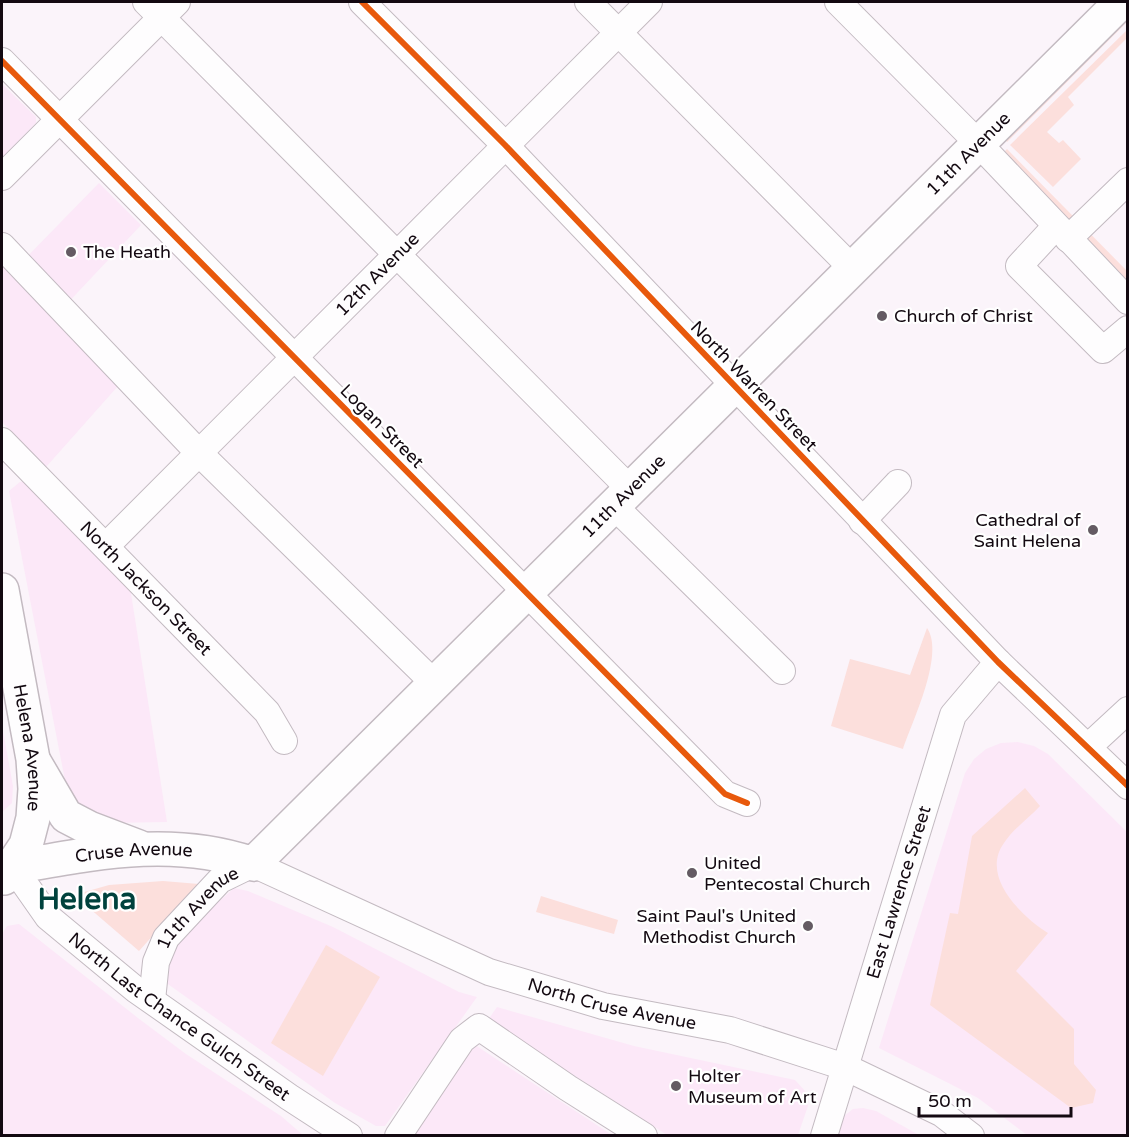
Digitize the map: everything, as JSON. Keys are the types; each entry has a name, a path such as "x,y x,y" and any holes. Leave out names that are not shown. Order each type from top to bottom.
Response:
{"main road":[{"name":"11th Avenue","path":"254,864 1121,2"},
{"name":"Helena Avenue","path":"2,590 33,759 35,789 33,818 26,845 5,868"},
{"path":"33,759 66,816 89,828 141,848"},
{"name":"Cruse Avenue","path":"5,868 141,848 195,850 225,855 254,864"}],"street":[{"name":"North Warren Street","path":"362,2 505,145 998,662 1128,786"},
{"path":"588,2 853,268"},
{"name":"12th Avenue","path":"106,546 649,2"},
{"path":"838,2 979,144 1128,302"},
{"path":"2,177 162,7 397,254 782,671"},
{"name":"Logan Street","path":"2,60 293,358 725,794 747,803"},
{"path":"1128,180 1019,266 1103,350 1128,329"},
{"path":"2,246 198,453 435,684"},
{"name":"North Jackson Street","path":"2,441 267,712 284,741"},
{"path":"862,521 898,483"},
{"name":"East Lawrence Street","path":"824,1136 953,715 998,662"},
{"path":"1088,747 1128,710"},
{"name":"North Cruse Avenue","path":"254,864 489,972 603,1006 730,1030 845,1067 941,1113 971,1136"},
{"name":"11th Avenue","path":"152,1000 156,962 166,938 220,880 254,864"},
{"name":"North Last Chance Gulch Street","path":"5,868 48,917 152,1000 289,1097 350,1136"},
{"path":"398,1136 462,1040 479,1027 568,1088 644,1136"}],"shaded area":[{"path":"1127,16 1127,22 1007,142 1005,138"},
{"path":"1127,30 1127,38 1068,97 1074,105 1047,132 1059,143 1063,140 1081,159 1053,187 1010,145"},
{"path":"2,84 36,117 36,123 2,158"},
{"path":"1007,149 1127,271 1127,280 1003,153"},
{"path":"99,183 141,225 62,309 126,377 46,467 2,422 2,246 20,264"},
{"path":"26,481 130,587 167,822 108,823 95,819 68,796 9,491 20,482"},
{"path":"927,628 932,639 930,670 920,705 903,749 831,726 850,659 910,675"},
{"path":"2,725 13,786 12,803 2,812"},
{"path":"1018,742 1034,746 1048,754 1127,832 1127,1135 1027,1135 978,1098 879,1048 965,773 974,759 986,749 1001,743"},
{"path":"1025,788 1040,806 1004,843 998,856 997,869 1000,881 1016,906 1048,933 1016,971 1074,1029 1074,1064 1096,1090 1093,1103 1071,1108 930,1005 950,913 958,914 972,836"},
{"path":"163,881 199,884 139,951 74,895 109,885"},
{"path":"234,888 248,891 333,927 459,992 477,997 385,1126 376,1126 335,1103 165,982 165,955 178,938"},
{"path":"541,896 618,920 614,934 536,912"},
{"path":"19,924 186,1054 281,1116 303,1135 2,1135 2,934 7,926"},
{"path":"326,945 380,977 323,1076 271,1043"},
{"path":"497,1007 634,1046 795,1080 807,1093 808,1106 798,1135 667,1135 488,1020"},
{"path":"472,1043 612,1135 414,1136"},
{"path":"863,1108 876,1111 919,1135 838,1136 843,1117 853,1109"}],"cycle path":[{"path":"362,2 505,145 998,662 1128,786"},
{"path":"2,61 725,794 747,803"}],"place":[{"name":"The Heath","path":"71,252"},
{"name":"Church of Christ","path":"882,316"},
{"name":"Cathedral of Saint Helena","path":"1093,530"},
{"name":"United Pentecostal Church","path":"692,873"},
{"name":"Saint Paul's United Methodist Church","path":"808,926"},
{"name":"Holter Museum of Art","path":"676,1086"}],"district":[{"name":"Helena","path":"87,899"}]}
